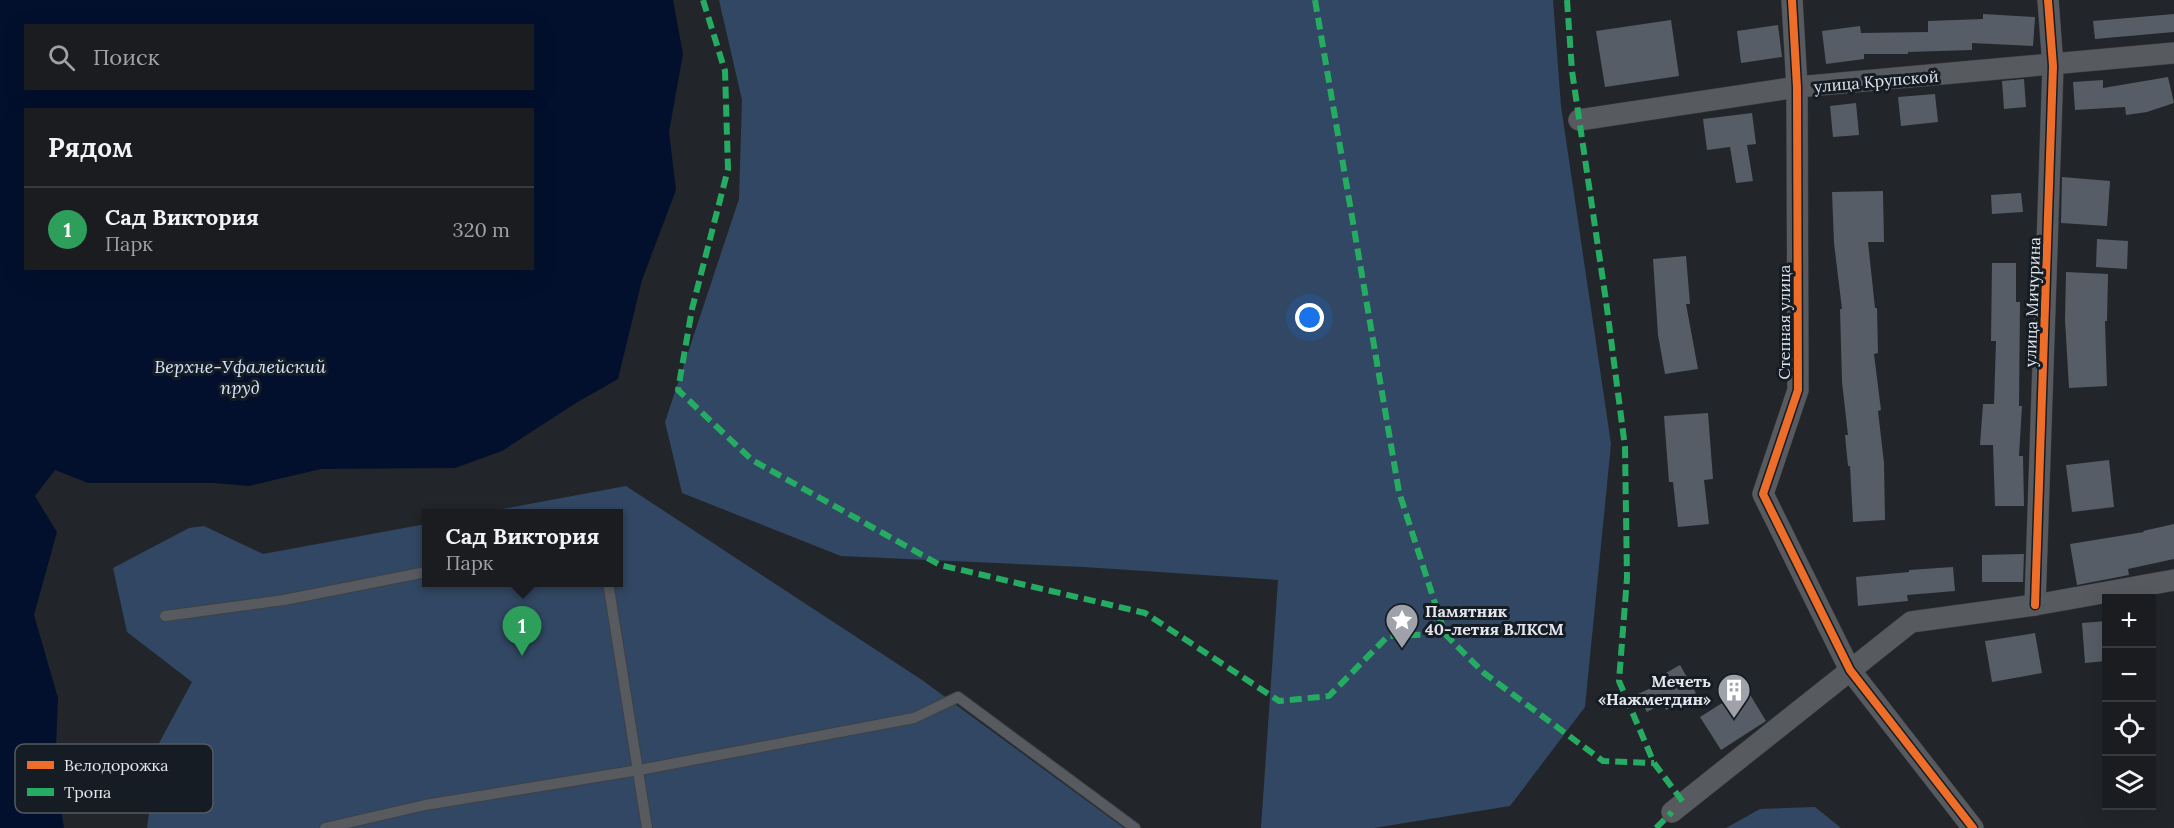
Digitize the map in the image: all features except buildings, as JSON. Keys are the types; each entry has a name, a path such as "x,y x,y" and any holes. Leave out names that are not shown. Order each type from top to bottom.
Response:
{"street":[{"name":"Степная улица","path":"1791,0 1797,87 1798,390 1763,495 1850,670 1973,828"},
{"name":"улица Мичурина","path":"2035,605 2053,66 2048,0"},
{"name":"улица Крупской","path":"1579,120 1797,87 2174,54"},
{"path":"1672,812 1911,622 2035,605 2174,579"}],"lane":[{"path":"165,616 284,600 422,573"},
{"path":"609,587 647,828"},
{"path":"325,828 425,805 639,770 914,718 958,697 1135,828"}],"shaded area":[{"path":"719,0 1553,0 1561,106 1611,444 1585,707 1510,806 1374,828 1261,828 1278,580 1084,567 841,556 682,493 665,422 739,199 742,100"},
{"path":"626,486 922,680 1124,828 147,828 149,813 213,813 213,744 159,744 192,682 127,632 113,568 189,528 204,526 263,554 422,525 422,587 623,587 623,509 502,509"},
{"path":"1815,807 1841,828 1726,828 1760,809"}],"water":[{"name":"Верхне-Уфалейский пруд","path":"0,0 673,0 683,54 669,132 676,190 642,280 618,379 502,451 455,468 321,469 249,486 213,483 88,483 55,470 35,496 57,532 34,615 58,698 56,744 15,744 15,813 62,813 64,828 0,828"}],"marked path":[{"path":"703,0 725,71 728,169 692,309 678,390 752,460 940,565 1145,613 1279,701 1329,696 1388,636 1445,634 1484,673 1603,761 1654,763"},
{"path":"1315,0 1399,492 1445,634"},
{"path":"1567,0 1572,71 1625,447 1627,578 1619,681 1654,763 1683,802"},
{"path":"1656,828 1672,812"}],"cycle path":[{"path":"1792,0 1797,87 1798,390 1763,494 1850,670 1973,828"},
{"path":"2035,605 2053,66 2048,0"}],"place":[{"name":"Памятник 40-летия ВЛКСМ","path":"1402,649"},
{"name":"Сад Виктория","path":"522,656"},
{"name":"Мечеть «Нажметдин»","path":"1734,719"}]}
